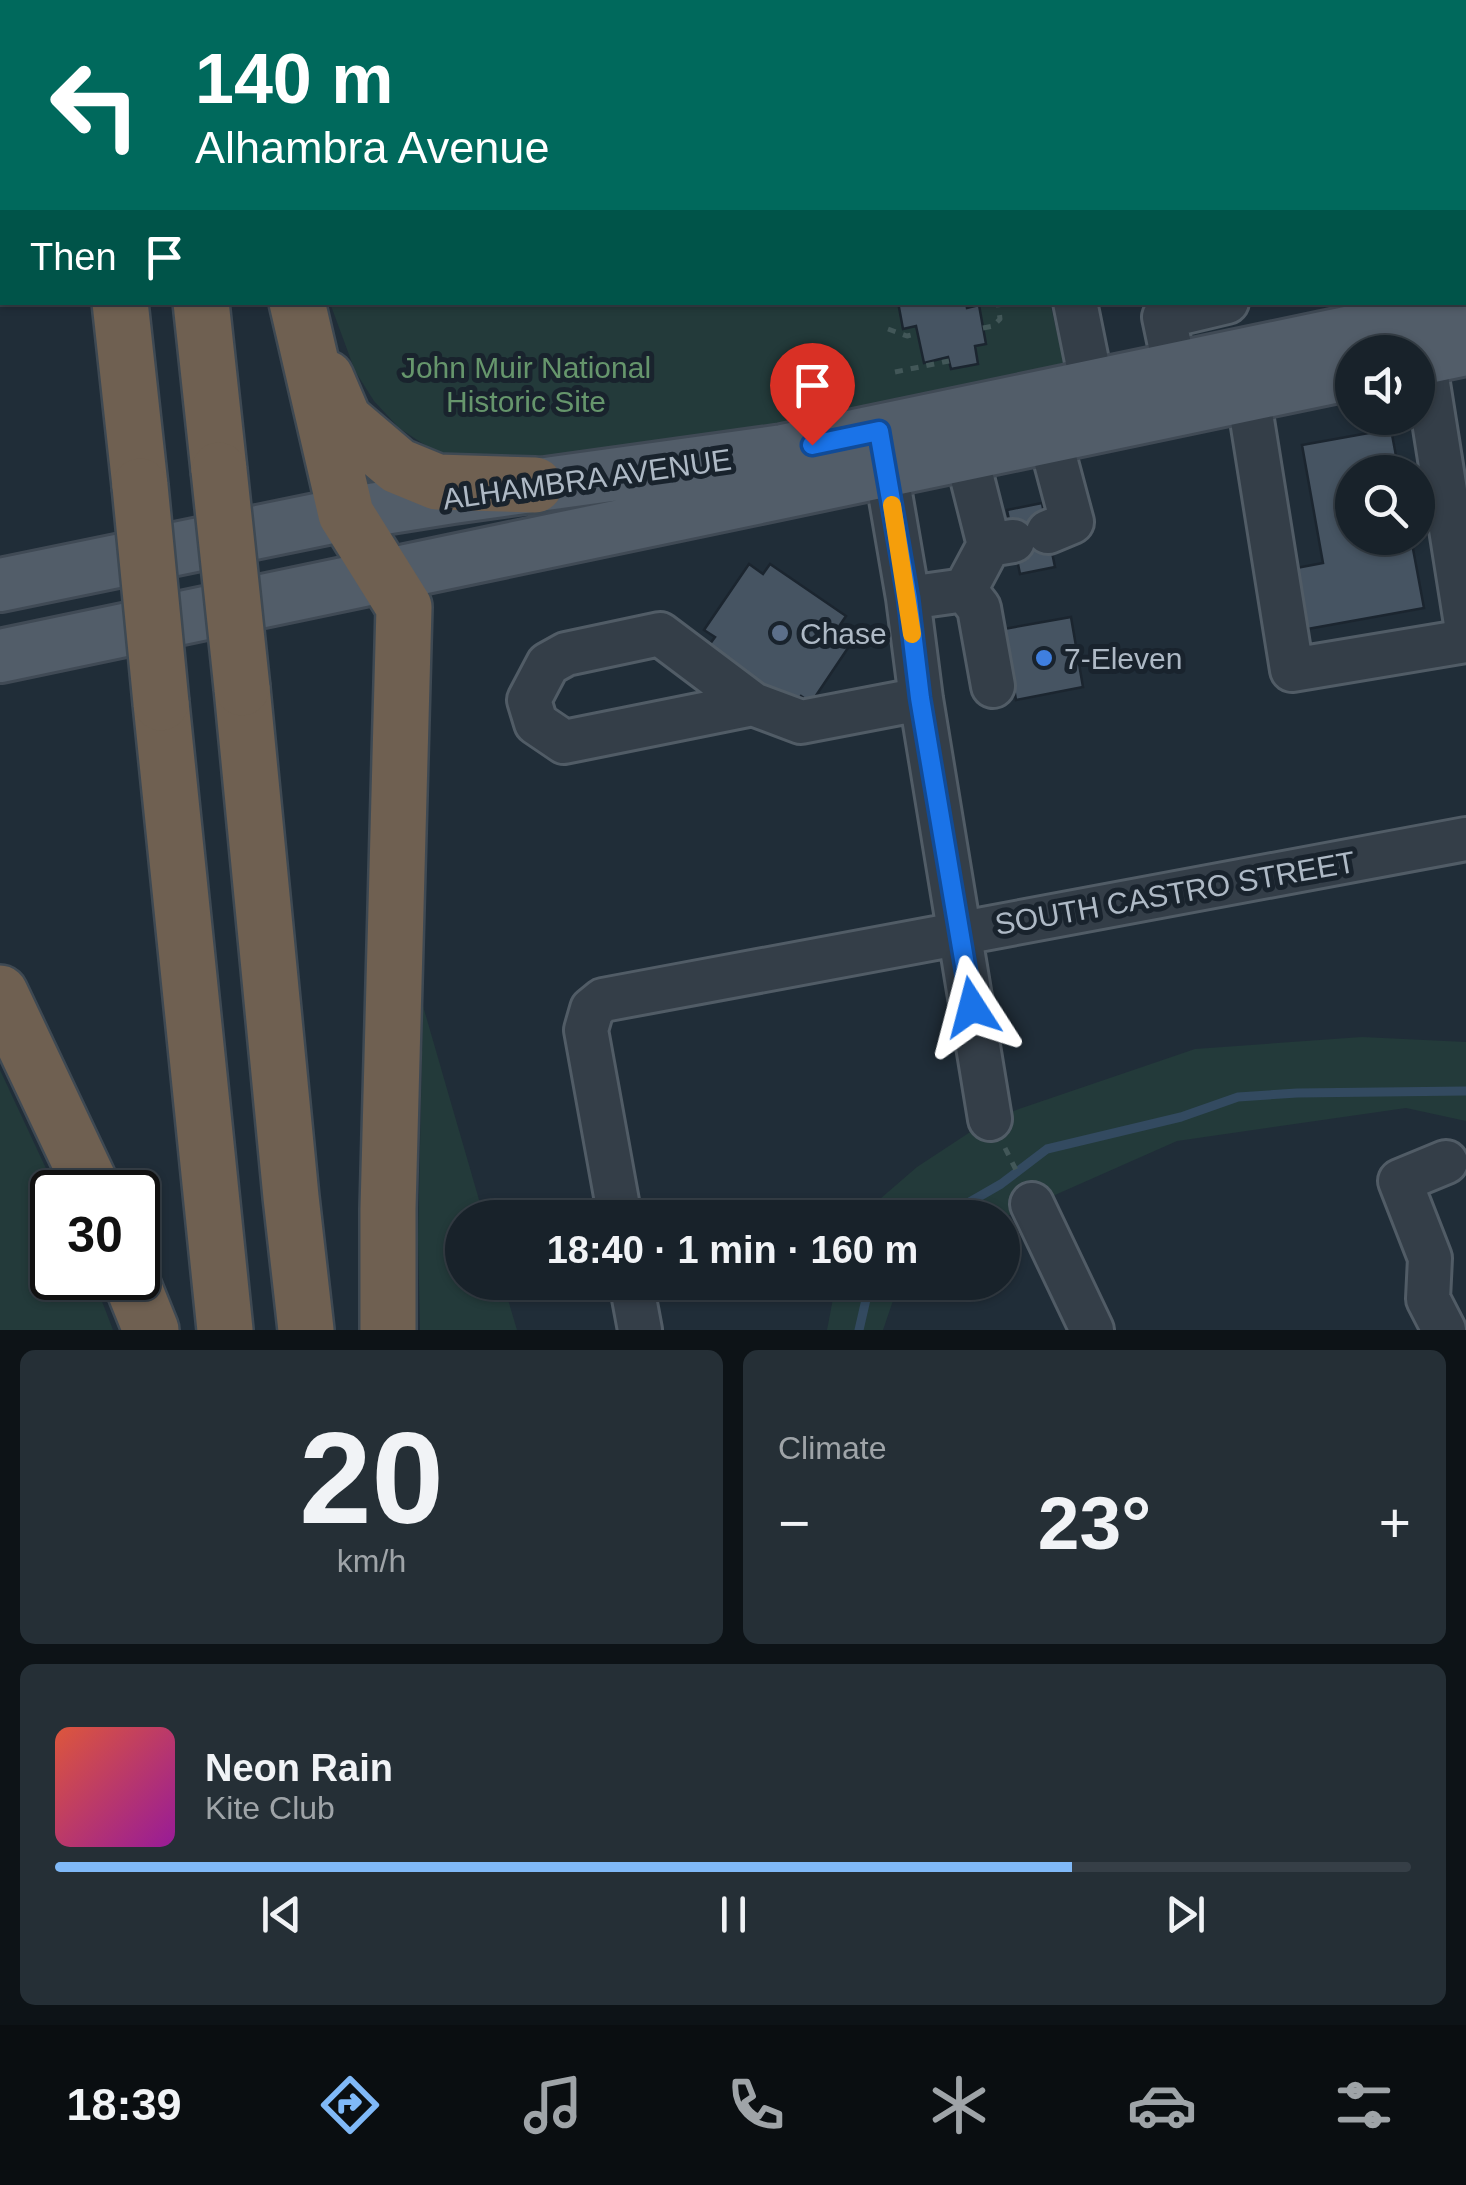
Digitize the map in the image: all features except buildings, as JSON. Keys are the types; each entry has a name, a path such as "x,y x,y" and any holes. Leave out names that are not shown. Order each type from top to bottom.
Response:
{"highway":[{"path":"120,305 226,1330"},
{"path":"201,305 306,1330"},
{"path":"298,309 344,420 398,466 437,482 535,485"},
{"path":"298,309 346,514 404,607 388,1330"},
{"path":"0,993 84,1170"},
{"path":"138,1300 150,1330"}],"main road":[{"name":"ALHAMBRA AVENUE","path":"1356,335 1437,332"},
{"name":"ALHAMBRA AVENUE","path":"0,656 384,577 883,451 1092,386 1335,339"},
{"name":"ALHAMBRA AVENUE","path":"0,586 346,514 535,485 730,460 883,451 966,454 1248,394 1335,346"}],"street":[{"path":"1075,305 1092,386"},
{"path":"1176,369 1164,317 1215,305"},
{"path":"1248,394 1292,670 1466,624 1437,332"},
{"path":"908,598 965,590 1017,539 1072,522 1049,436"},
{"path":"883,451 990,1119"},
{"path":"966,454 1017,539"},
{"path":"965,590 979,608 993,686"},
{"path":"753,704 801,722 920,698"},
{"name":"SOUTH CASTRO STREET","path":"617,1200 587,1038 592,1009 603,1000 1466,839"},
{"path":"1444,1330 1428,1298 1430,1258 1400,1181 1446,1162"},
{"path":"1032,1204 1092,1330"},
{"path":"635,1300 640,1330"}],"path":[{"path":"983,328 1000,319 998,305"},
{"path":"888,329 907,336 915,334"},
{"path":"896,372 949,362"},
{"path":"990,1119 1032,1204"}],"green space":[{"name":"John Muir National Historic Site","path":"331,305 1050,305 1064,363 663,450 531,469 455,460 428,447 399,428 374,401 355,371"},
{"path":"423,1006 479,1200 445,1200 445,1300 508,1300 517,1330 420,1330"},
{"path":"1362,1037 1466,1042 1466,1121 1406,1108 1177,1141 1020,1210 1020,1200 879,1200 917,1167 990,1119 1195,1049"},
{"path":"0,1070 47,1170 30,1170 30,1300 101,1300 113,1330 0,1330"},
{"path":"833,1300 893,1300 883,1330 827,1330"}],"waterway":[{"path":"973,1200 1047,1149 1181,1117 1238,1097 1466,1091"},
{"path":"859,1330 866,1300"}],"slow traffic":[{"path":"892,505 912,634"}],"place":[{"name":"Chase","path":"780,633"},
{"name":"7-Eleven","path":"1044,658"}],"route":[{"path":"812,445 879,431 972,1007"}]}
